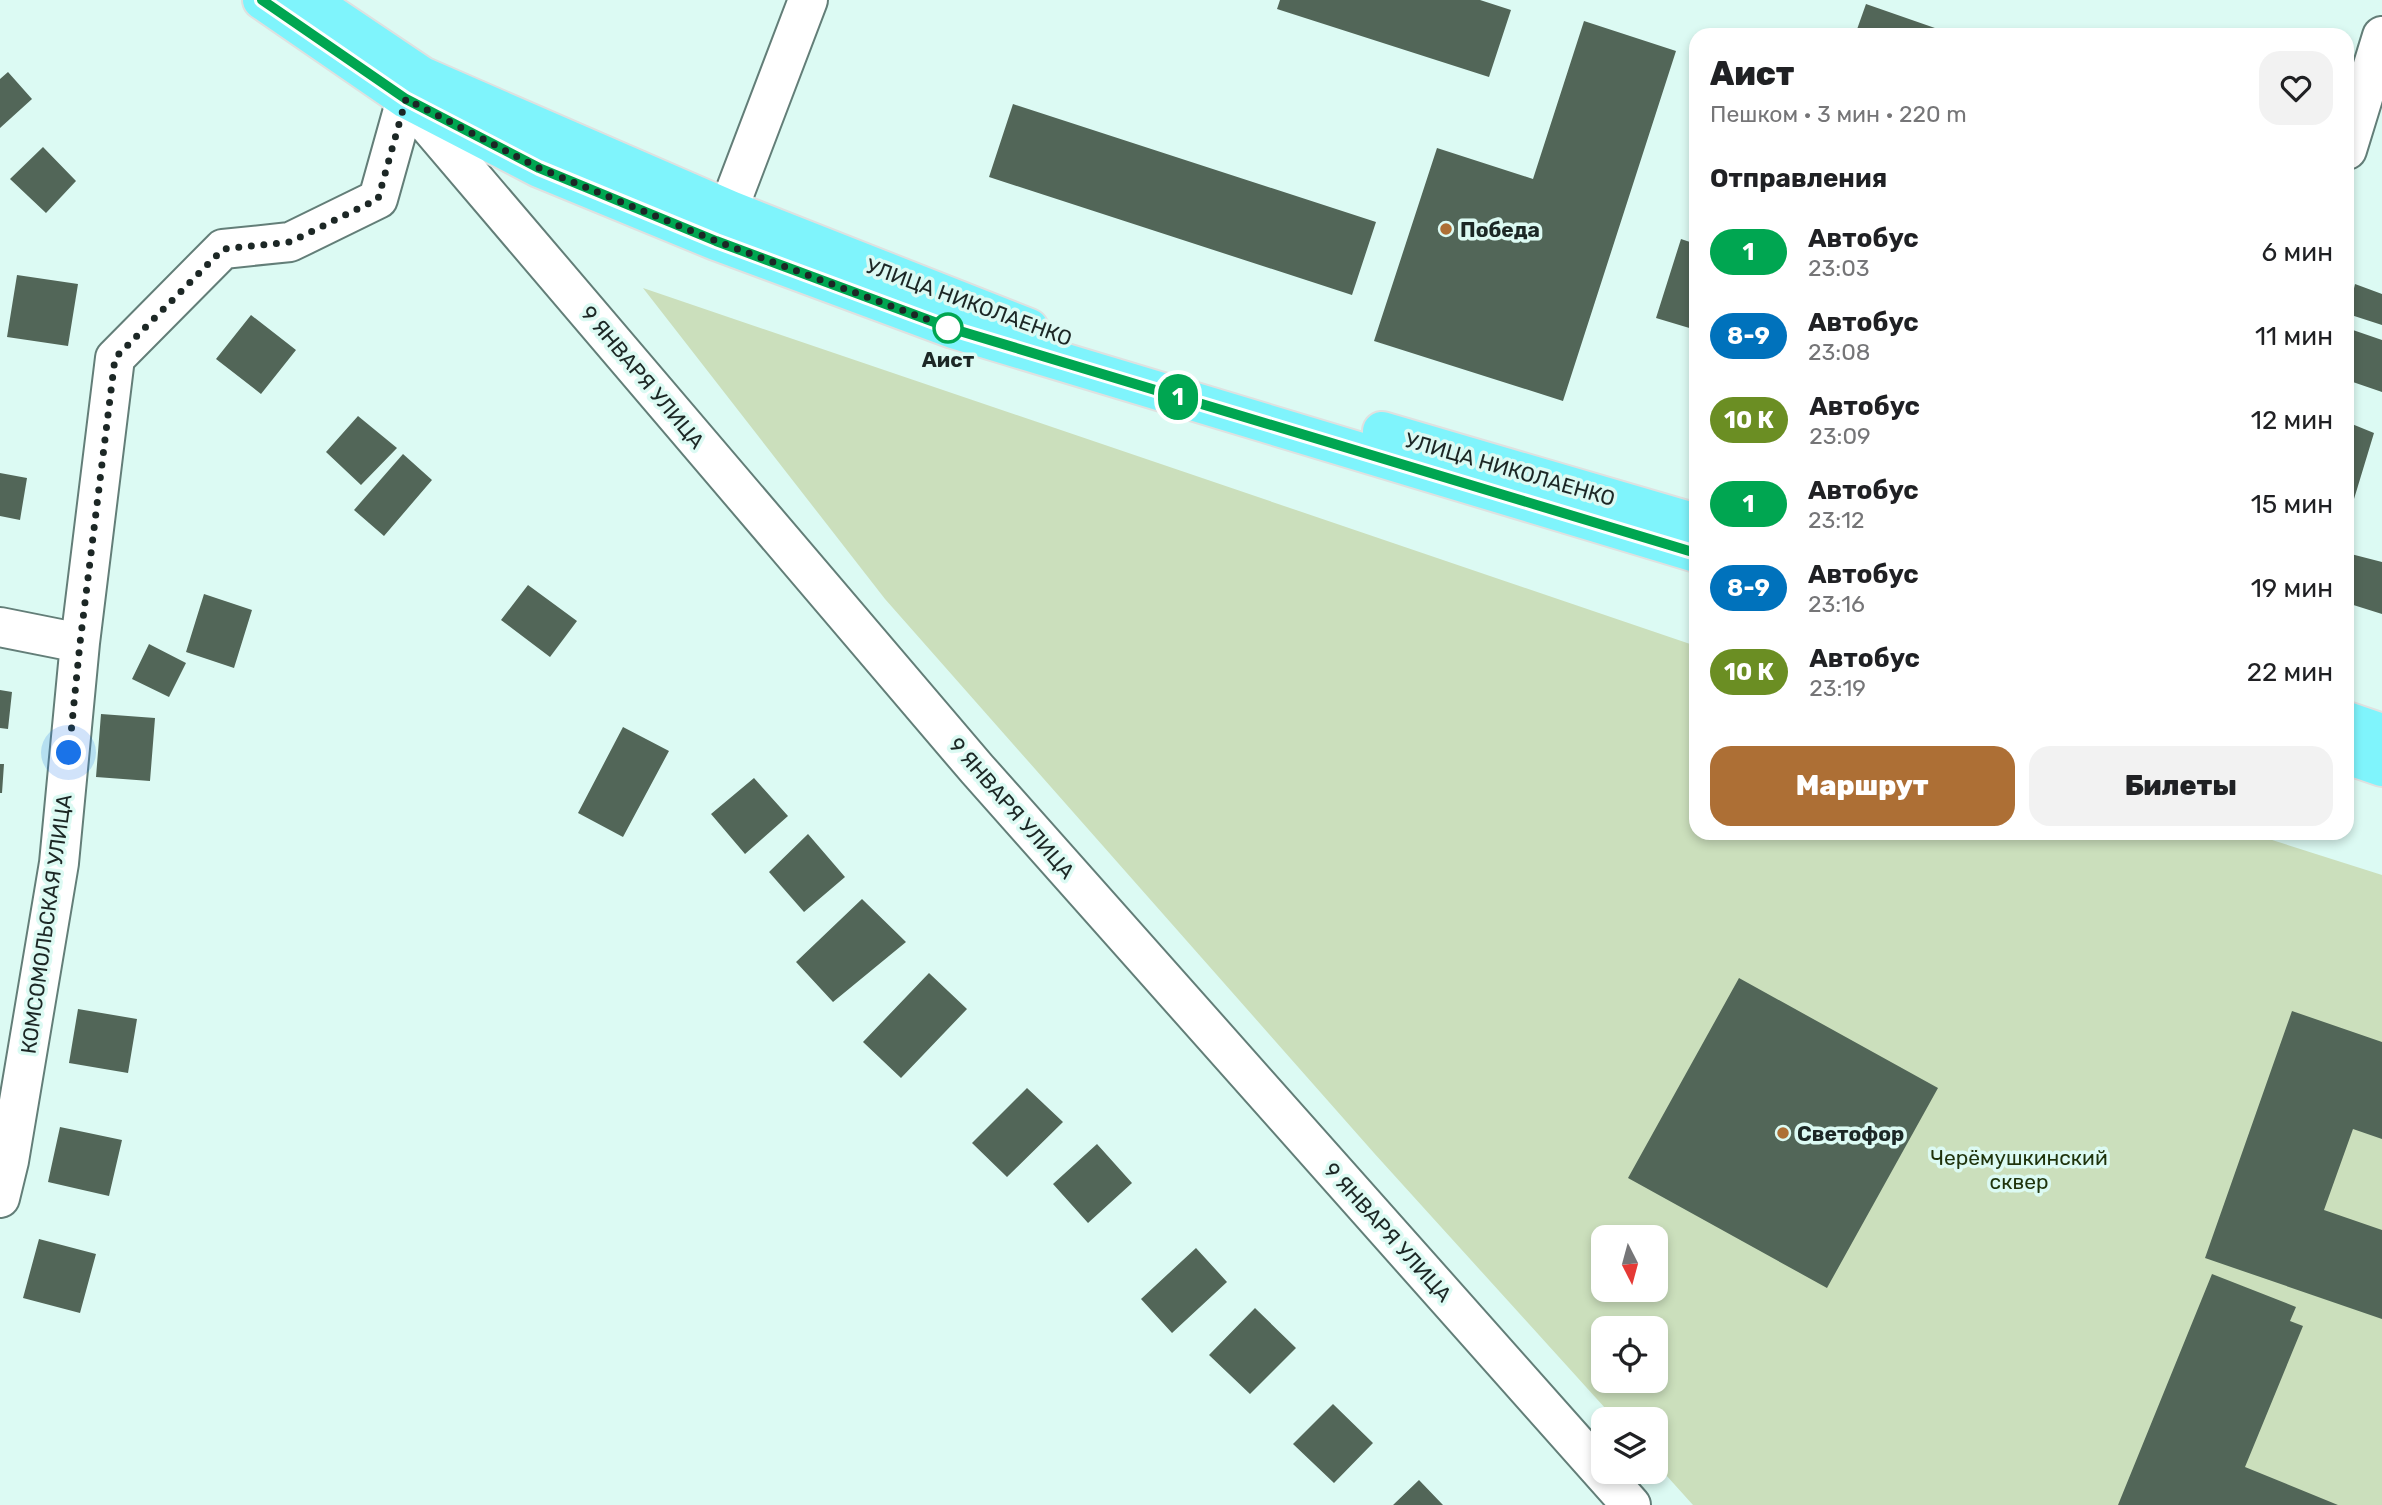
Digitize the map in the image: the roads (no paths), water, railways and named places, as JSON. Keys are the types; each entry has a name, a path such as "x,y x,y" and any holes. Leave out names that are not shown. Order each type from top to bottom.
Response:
{"main road":[{"path":"262,0 414,88 539,168 723,225"},
{"path":"309,0 414,88"},
{"name":"УЛИЦА НИКОЛАЕНКО","path":"723,225 953,329 1689,551"},
{"name":"УЛИЦА НИКОЛАЕНКО","path":"723,225 1020,325 1689,521"},
{"path":"2354,723 2382,733"},
{"path":"2354,757 2382,767"}],"street":[{"path":"723,225 808,0"},
{"path":"2354,127 2382,36"},
{"name":"КОМСОМОЛЬСКАЯ УЛИЦА","path":"0,1198 9,1161 59,863 80,643 115,358 223,249 290,242 378,199 414,88"},
{"name":"9 ЯНВАРЯ УЛИЦА","path":"414,88 977,769 1631,1505"},
{"path":"0,627 80,643"}],"place":[{"name":"Победа","path":"1446,229"},
{"name":"Аист","path":"948,328"},
{"name":"Светофор","path":"1783,1133"}],"park label":[{"name":"Черёмушкинский сквер","path":"2019,1169"}]}
